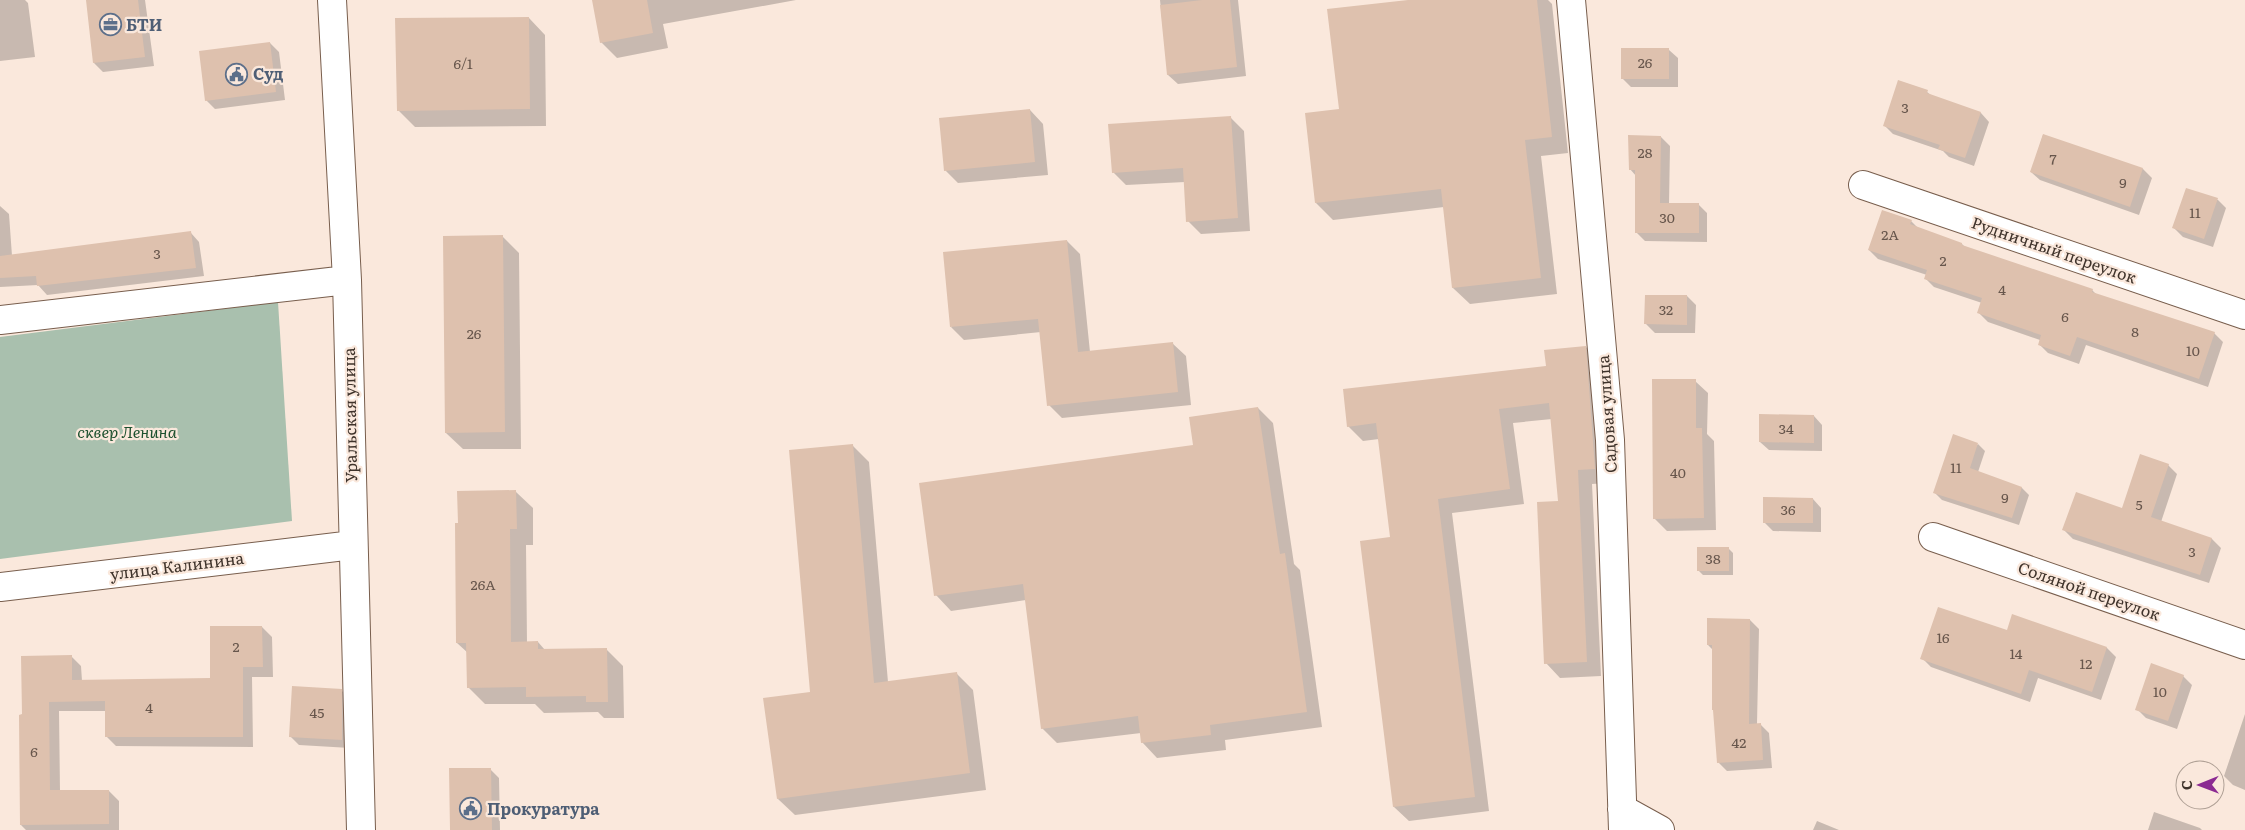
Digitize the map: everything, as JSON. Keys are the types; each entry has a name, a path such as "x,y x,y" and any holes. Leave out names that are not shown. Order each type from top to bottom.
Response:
{"street":[{"name":"Уральская улица","path":"332,0 347,280 361,830"},
{"name":"Садовая улица","path":"1571,0 1610,440 1623,819"},
{"name":"Рудничный переулок","path":"1863,185 2245,315"},
{"path":"0,320 347,280"},
{"name":"Соляной переулок","path":"1933,537 2245,646"},
{"name":"улица Калинина","path":"0,587 353,545"},
{"path":"1623,819 1660,830"}],"green space":[{"name":"сквер Ленина","path":"278,302 292,521 0,559 0,337"}],"building":[{"path":"86,0 138,0 145,57 93,63"},
{"path":"592,0 647,0 653,33 600,43"},
{"path":"1202,0 1230,0 1237,67 1167,75 1160,5"},
{"path":"1408,0 1537,0 1552,137 1525,140 1541,278 1452,288 1441,189 1315,203 1305,113 1339,109 1327,9"},
{"path":"529,17 530,109 397,111 395,18"},
{"path":"270,42 276,92 205,101 199,51"},
{"path":"1621,48 1669,48 1669,79 1621,79"},
{"path":"1898,80 1928,90 1927,93 1981,112 1965,158 1938,149 1940,145 1883,126"},
{"path":"1030,109 1035,162 944,171 939,118"},
{"path":"1231,116 1238,218 1186,222 1183,168 1112,173 1108,124"},
{"path":"2043,134 2143,168 2130,207 2030,172"},
{"path":"1628,135 1661,136 1660,203 1699,203 1699,233 1635,233 1635,170 1629,170"},
{"path":"2186,188 2218,198 2204,239 2172,228"},
{"path":"1882,210 1912,220 1910,224 1962,243 1962,245 2093,289 2092,292 2215,332 2199,379 2077,337 2070,356 2038,345 2041,335 1977,313 1982,298 1924,279 1927,270 1868,250"},
{"path":"191,231 196,268 37,286 36,276 0,278 0,256"},
{"path":"503,235 505,432 445,433 443,236"},
{"path":"1067,240 1078,352 1173,342 1178,392 1047,406 1038,319 950,327 943,252"},
{"path":"1645,295 1687,295 1687,325 1644,324"},
{"path":"1586,346 1595,469 1578,470 1587,662 1544,664 1537,502 1558,501 1549,403 1499,409 1510,489 1438,499 1475,797 1393,807 1360,541 1390,537 1376,423 1347,427 1343,389 1546,366 1544,350"},
{"path":"1652,379 1696,379 1696,428 1702,428 1704,518 1653,519"},
{"path":"1258,407 1280,554 1285,553 1307,712 1210,725 1211,735 1141,743 1138,716 1041,729 1023,584 934,596 919,483 1193,445 1189,417"},
{"path":"1759,414 1814,415 1814,443 1759,442"},
{"path":"1953,434 1978,443 1970,468 2022,487 2012,518 1933,493"},
{"path":"853,444 874,683 957,672 970,773 777,799 763,698 810,692 789,450"},
{"path":"2140,454 2169,464 2151,517 2212,538 2200,575 2062,530 2076,492 2122,508"},
{"path":"516,490 517,529 510,529 511,642 538,641 538,649 607,648 608,702 586,702 586,696 526,697 526,687 467,688 466,643 456,643 455,523 458,523 457,491"},
{"path":"1763,497 1813,498 1813,523 1763,523"},
{"path":"1697,547 1729,547 1729,571 1697,571"},
{"path":"1938,607 2007,630 2012,614 2107,647 2092,692 2029,670 2021,694 1920,659"},
{"path":"1707,618 1750,619 1749,724 1761,723 1763,760 1717,763 1712,710 1712,645 1707,645"},
{"path":"210,626 262,626 263,667 243,667 243,737 105,737 105,701 49,702 50,790 109,790 109,824 20,825 19,715 22,714 21,656 72,655 72,680 210,678"},
{"path":"2151,663 2184,675 2168,721 2135,710"},
{"path":"292,686 342,689 342,740 289,737"},
{"path":"449,768 491,768 492,830 450,830"}],"place":[{"name":"БТИ","path":"110,25"},
{"name":"Суд","path":"237,74"},
{"name":"Прокуратура","path":"471,809"}]}
